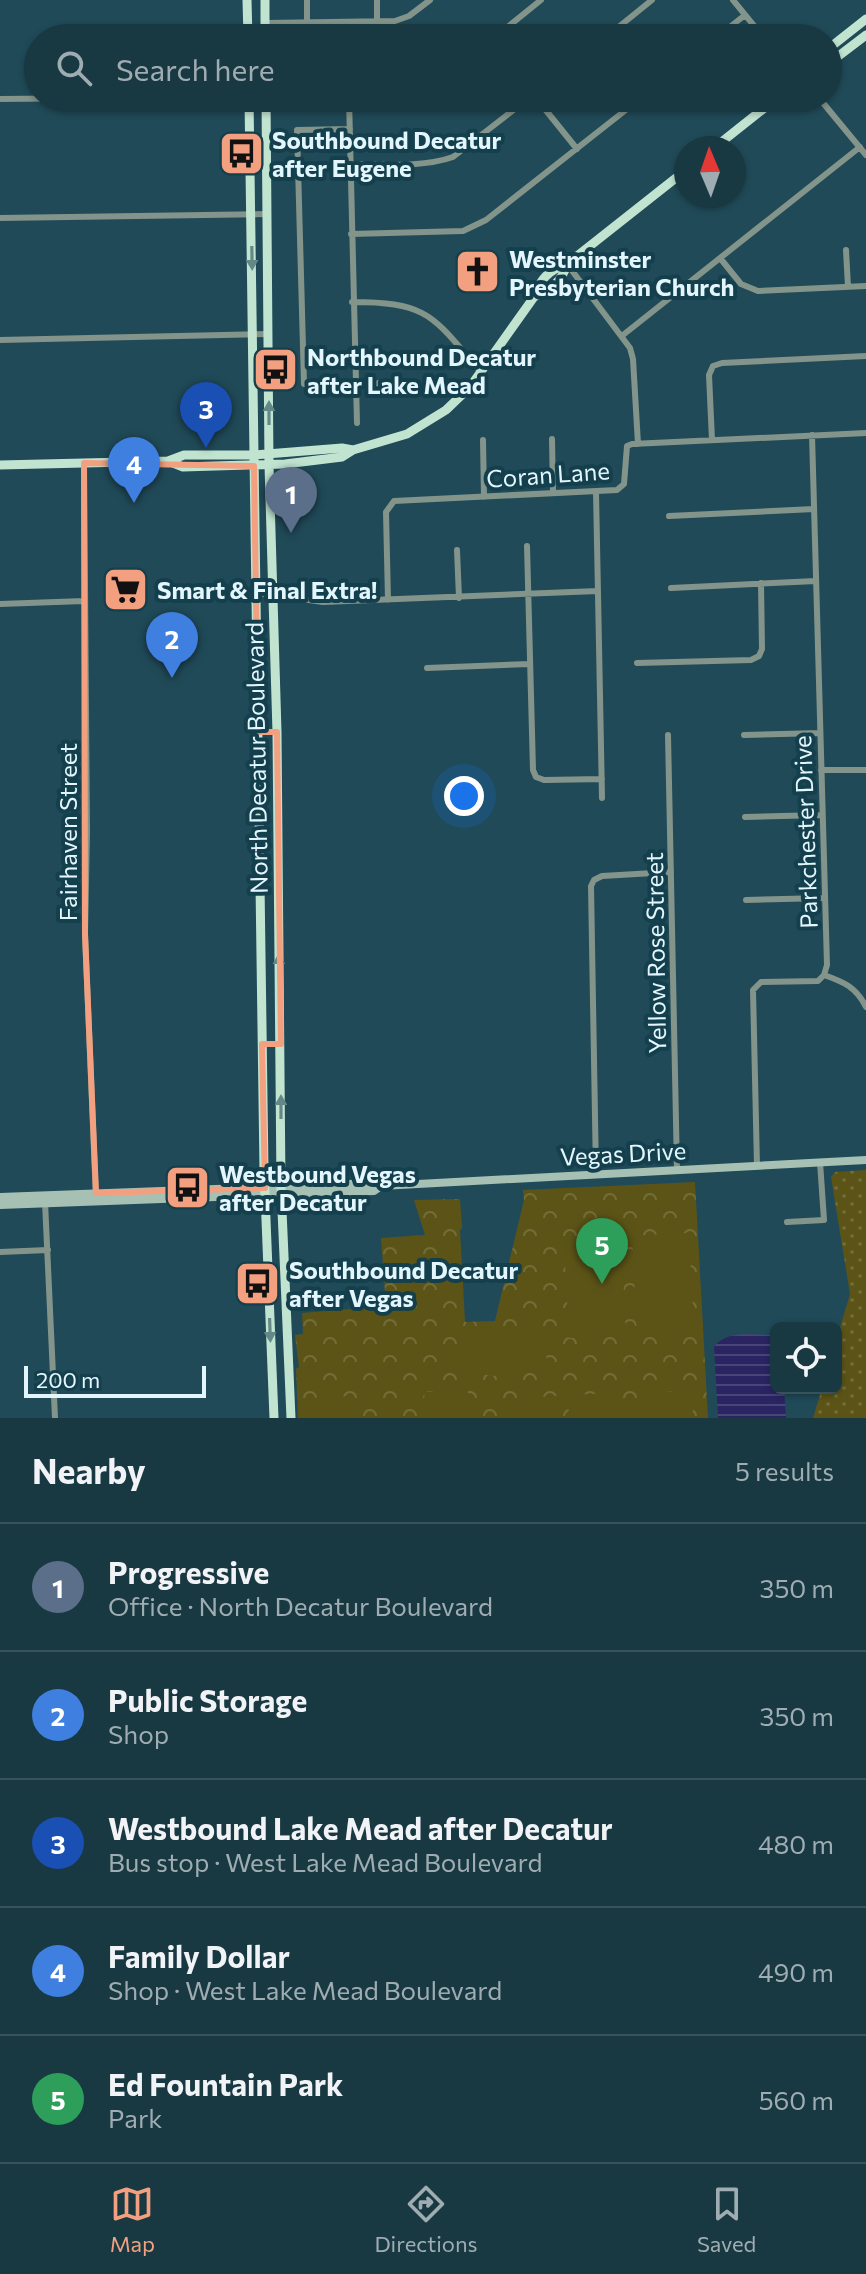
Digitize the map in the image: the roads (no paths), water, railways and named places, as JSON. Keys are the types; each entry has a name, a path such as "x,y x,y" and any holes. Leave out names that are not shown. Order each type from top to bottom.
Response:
{"main road":[{"path":"247,0 248,24"},
{"path":"265,0 265,23"},
{"path":"842,38 866,19"},
{"path":"842,53 866,35"},
{"name":"North Decatur Boulevard","path":"249,112 262,1044 274,1417"},
{"name":"North Decatur Boulevard","path":"266,112 281,1191 290,1417"},
{"path":"729,136 759,112"},
{"path":"0,465 168,461 183,467 254,460 342,457 353,450 384,443 434,419 456,402 534,297 547,292 563,277 567,264 674,179"},
{"path":"258,732 277,732"},
{"path":"261,875 278,874"},
{"path":"262,1044 281,1044"},
{"name":"Vegas Drive","path":"0,1197 45,1199 374,1191 381,1186 866,1160"},
{"name":"Vegas Drive","path":"0,1205 45,1199"},
{"path":"273,1404 290,1404"},
{"path":"274,1417 290,1417"}],"street":[{"path":"307,0 307,22"},
{"path":"377,0 377,21"},
{"path":"265,23 395,21 409,16 430,0"},
{"path":"511,24 541,0"},
{"path":"622,24 652,0"},
{"path":"733,0 752,24"},
{"path":"734,24 745,15"},
{"path":"0,99 24,99"},
{"path":"349,112 357,423"},
{"path":"350,164 438,162 453,157 511,112"},
{"path":"547,112 577,149"},
{"path":"351,234 471,229 623,112"},
{"path":"831,112 866,155"},
{"path":"350,129 297,130 304,384 403,383"},
{"path":"623,335 860,147"},
{"path":"0,218 268,214"},
{"path":"846,250 848,287"},
{"path":"720,258 741,284 758,291 866,286"},
{"path":"567,264 623,335 633,359 638,444"},
{"path":"352,302 395,303 420,310 439,324 481,372"},
{"path":"0,340 269,334"},
{"path":"712,440 709,375 713,366 722,363 866,356"},
{"name":"Coran Lane","path":"388,600 386,512 394,501 596,492 621,488 624,484 627,446 638,444 866,433"},
{"name":"Parkchester Drive","path":"812,435 827,965 824,975"},
{"path":"552,439 553,493"},
{"path":"483,440 484,497"},
{"name":"Fairhaven Street","path":"84,463 85,934 96,1197"},
{"path":"596,492 602,798"},
{"path":"669,516 814,509"},
{"path":"527,546 533,770 536,777 544,780 602,779"},
{"path":"457,550 459,598"},
{"path":"671,588 816,581"},
{"path":"637,663 751,660 759,656 762,649 761,583"},
{"path":"258,593 323,602 598,591"},
{"path":"0,604 84,601"},
{"path":"427,668 530,664"},
{"path":"744,735 820,733"},
{"name":"Yellow Rose Street","path":"668,735 677,1170"},
{"path":"821,770 866,770"},
{"path":"745,817 822,815"},
{"path":"596,1174 591,886 594,880 602,876 671,872"},
{"path":"746,900 825,898"},
{"path":"757,1166 753,990 761,982 818,981 824,975 847,984 859,993 866,1007"},
{"path":"787,1222 824,1220 820,1162"},
{"path":"45,1199 55,1418"},
{"path":"0,1252 48,1250"}],"place":[{"name":"Southbound Decatur after Eugene","path":"241,153"},
{"name":"Westminster Presbyterian Church","path":"478,272"},
{"name":"Northbound Decatur after Lake Mead","path":"276,370"},
{"name":"Westbound Lake Mead after Decatur","path":"206,448"},
{"name":"Family Dollar","path":"134,503"},
{"name":"Progressive","path":"291,533"},
{"name":"Smart & Final Extra!","path":"126,589"},
{"name":"Public Storage","path":"172,678"},
{"name":"Westbound Vegas after Decatur","path":"188,1187"},
{"name":"Southbound Decatur after Vegas","path":"258,1283"},
{"name":"Ed Fountain Park","path":"602,1284"}]}
